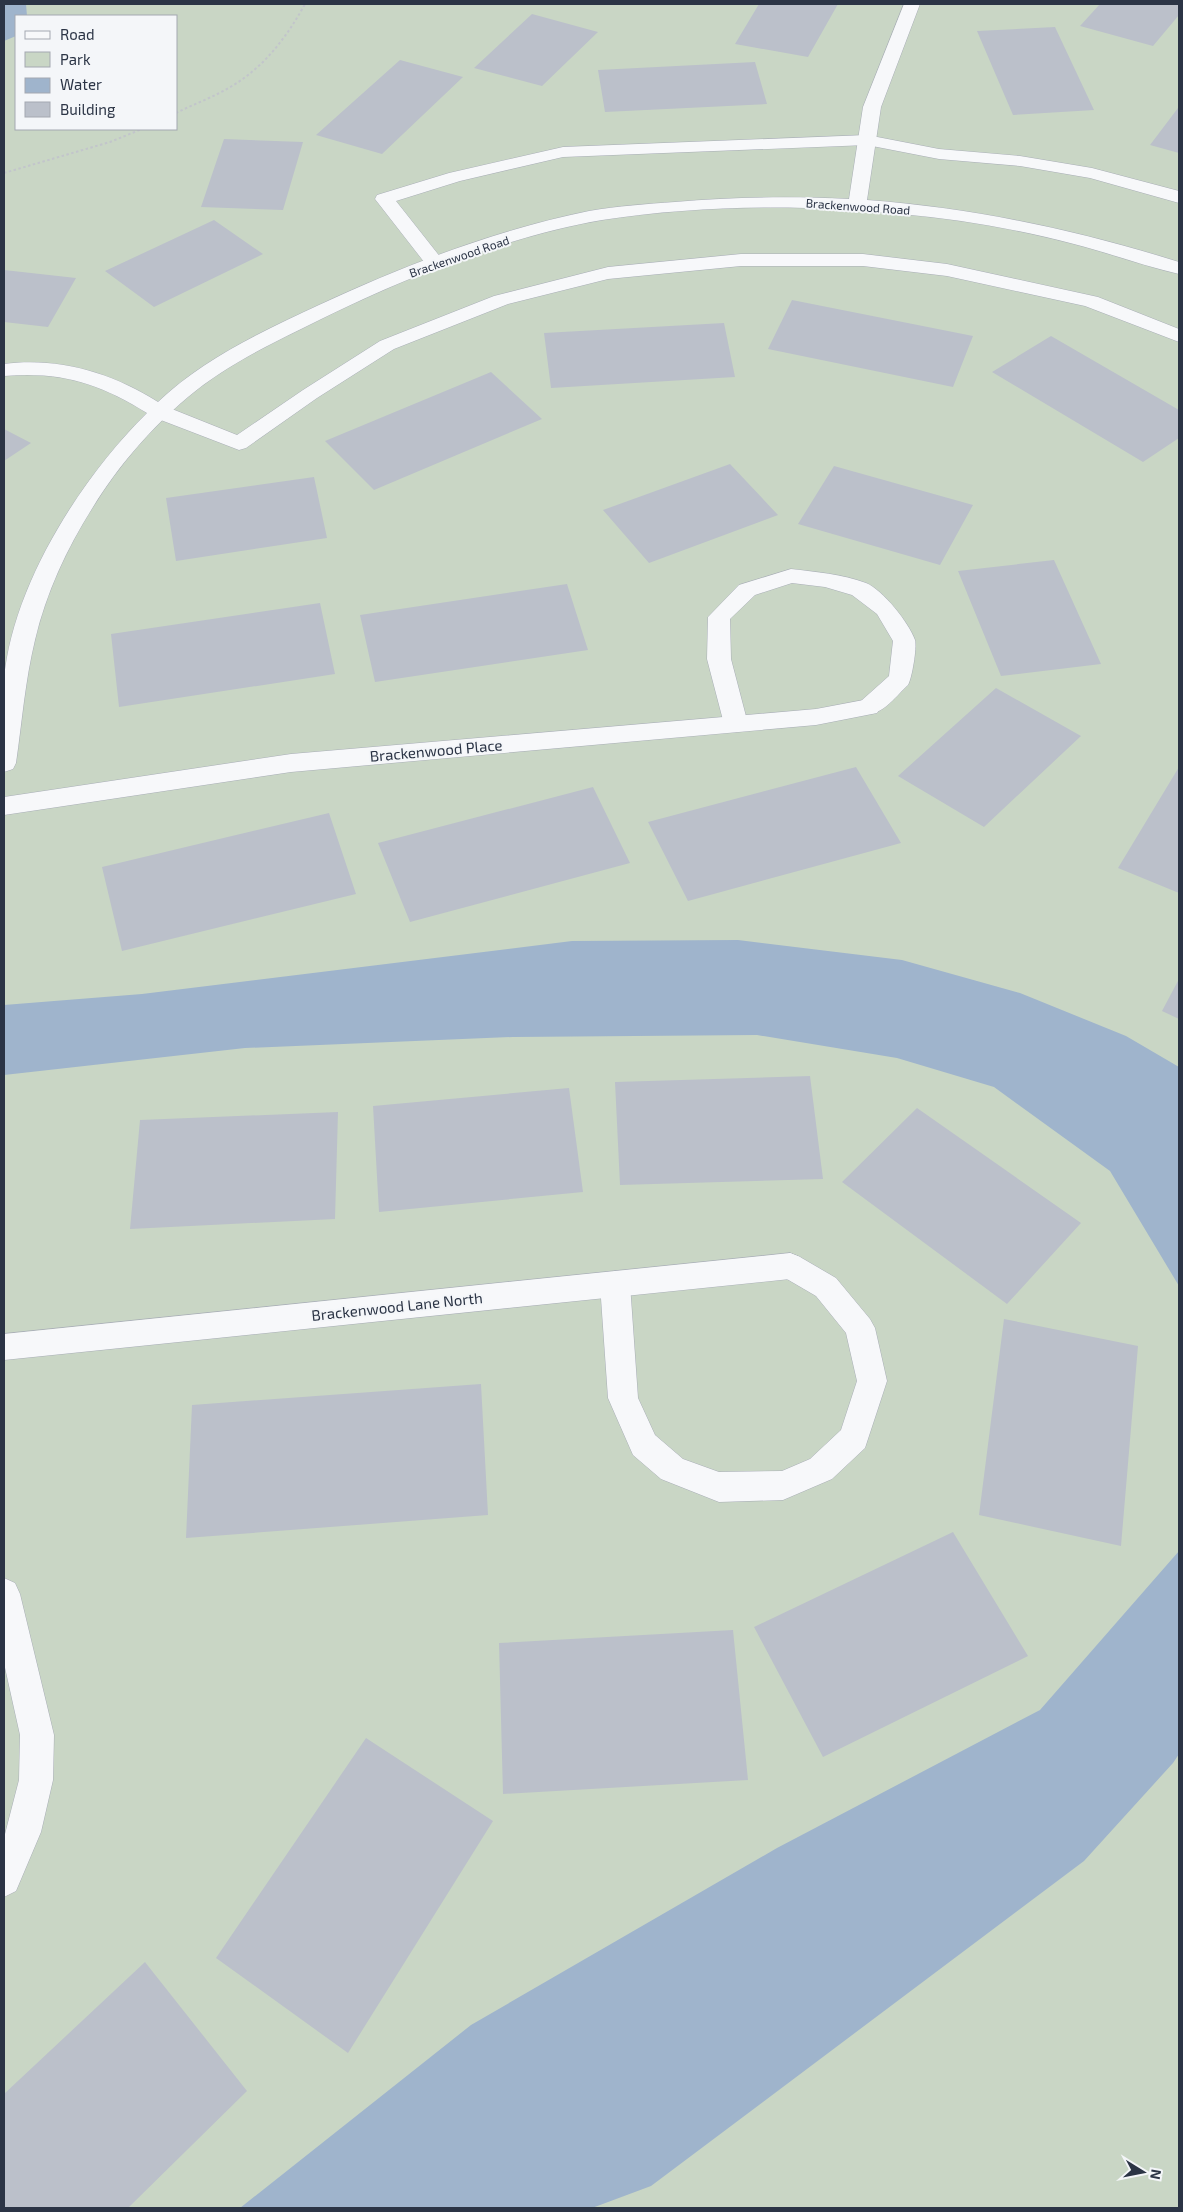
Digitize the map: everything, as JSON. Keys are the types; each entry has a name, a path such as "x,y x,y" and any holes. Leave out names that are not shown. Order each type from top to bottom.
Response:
{"street":[{"path":"857,205 872,107 912,4"},
{"path":"435,263 384,199 454,177 563,152 867,140 939,154 1020,161 1092,173 1179,197"},
{"name":"Brackenwood Road","path":"4,763 19,660 32,613 49,568 83,505 112,466 160,412 194,382 248,349 321,312 435,263 487,245 578,219 650,209 734,203 789,202 857,205 939,212 1022,226 1105,245 1179,268"},
{"path":"4,370 43,368 71,372 118,387 160,412 240,443 310,394 387,345 501,300 608,273 742,260 863,260 947,270 1091,301 1179,336"},
{"name":"Brackenwood Place","path":"4,806 291,763 816,717 869,707 900,679 904,641 885,609 860,589 825,580 791,576 747,590 719,616 719,659 736,724"},
{"name":"Brackenwood Lane North","path":"4,1347 615,1284 790,1266 826,1287 860,1328 872,1381 854,1438 821,1469 783,1485 719,1487 672,1469 644,1445 623,1398 615,1284"},
{"path":"4,1594 38,1735 36,1780 24,1832 4,1879"}],"path":[{"path":"178,111 232,86 261,64 282,41 305,4"},
{"path":"4,173 110,142 140,130"}],"green space":[{"path":"4,4 1179,4 1179,2208 4,2208"}],"water":[{"path":"4,4 26,4 27,15 15,15 15,36 4,41"},
{"path":"738,940 902,960 1020,993 1126,1036 1179,1067 1179,1286 1110,1171 994,1087 897,1058 757,1035 513,1037 245,1048 4,1075 4,1005 142,994 572,941"},
{"path":"1179,1551 1179,1754 1173,1763 1084,1861 651,2186 592,2208 240,2208 471,2025 777,1848 1040,1710"}],"building":[{"path":"759,4 838,4 808,57 735,44"},
{"path":"1100,4 1179,4 1179,15 1153,46 1080,26"},
{"path":"532,14 598,32 542,86 474,68"},
{"path":"1055,27 1094,110 1013,115 977,31"},
{"path":"400,60 463,77 382,154 316,135"},
{"path":"755,62 767,104 605,112 598,70"},
{"path":"1178,108 1179,153 1150,145"},
{"path":"224,139 303,142 283,210 201,207"},
{"path":"214,220 263,254 154,307 105,271"},
{"path":"4,270 76,278 48,327 4,322"},
{"path":"792,300 973,336 953,387 768,349"},
{"path":"724,323 735,377 551,388 544,333"},
{"path":"1051,336 1179,410 1179,438 1143,462 992,372"},
{"path":"491,372 542,419 374,490 325,441"},
{"path":"4,429 31,443 4,461"},
{"path":"730,464 778,515 649,563 603,510"},
{"path":"834,466 973,505 940,565 798,524"},
{"path":"314,477 327,538 176,561 166,498"},
{"path":"1054,560 1101,664 1001,676 958,571"},
{"path":"567,584 588,650 375,682 360,615"},
{"path":"320,603 335,674 119,707 111,634"},
{"path":"996,688 1081,736 984,827 898,776"},
{"path":"856,767 901,843 688,901 648,822"},
{"path":"1179,767 1179,893 1118,868"},
{"path":"593,787 630,863 410,922 378,843"},
{"path":"329,813 356,894 122,951 102,867"},
{"path":"1179,979 1179,1019 1162,1011"},
{"path":"810,1076 823,1179 620,1185 615,1082"},
{"path":"569,1088 583,1192 379,1212 373,1106"},
{"path":"917,1108 1081,1223 1007,1304 842,1182"},
{"path":"338,1112 335,1219 130,1229 140,1120"},
{"path":"1004,1319 1138,1346 1121,1546 979,1515"},
{"path":"481,1384 488,1515 186,1538 192,1405"},
{"path":"953,1532 1028,1656 823,1757 754,1627"},
{"path":"733,1630 748,1780 503,1794 499,1643"},
{"path":"366,1738 493,1821 348,2053 216,1958"},
{"path":"145,1962 247,2091 128,2208 4,2208 4,2094"}]}
